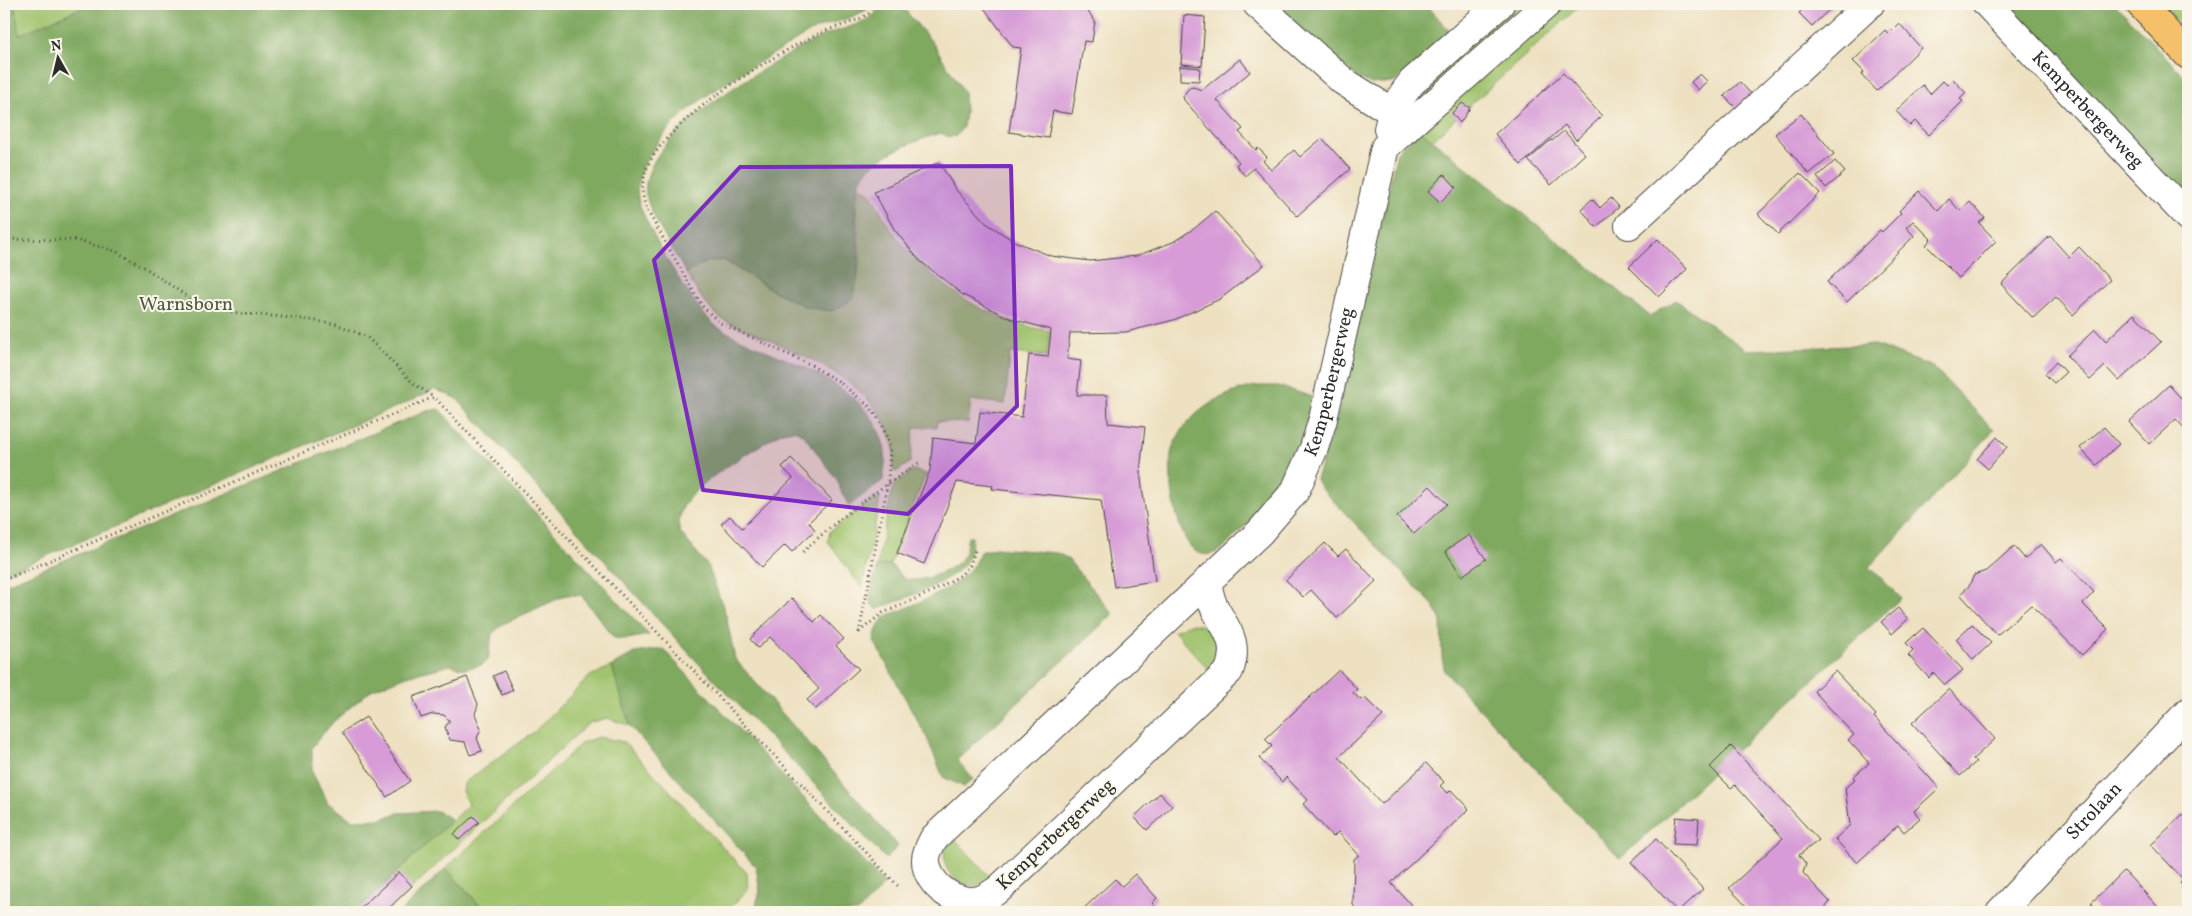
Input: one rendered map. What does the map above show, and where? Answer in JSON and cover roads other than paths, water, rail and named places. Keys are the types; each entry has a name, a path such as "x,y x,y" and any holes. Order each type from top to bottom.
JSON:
{"main road":[{"path":"2140,4 2188,55"}],"street":[{"path":"1256,4 1343,81 1399,121"},
{"name":"Kemperbergerweg","path":"1399,121 1401,96 1412,82 1500,4"},
{"name":"Kemperbergerweg","path":"1208,580 1208,594 1213,607 1222,618 1232,640 1234,659 1229,672 999,888 981,900 972,901 954,898 941,889 930,875 926,860 934,838 1279,512 1295,491 1305,471 1323,419 1385,147 1399,121 1547,4"},
{"path":"1630,225 1870,4"},
{"name":"Kemperbergerweg","path":"1987,4 2188,217"},
{"name":"Strolaan","path":"2000,912 2188,712"}],"park label":[{"name":"Warnsborn","path":"186,305"}]}
